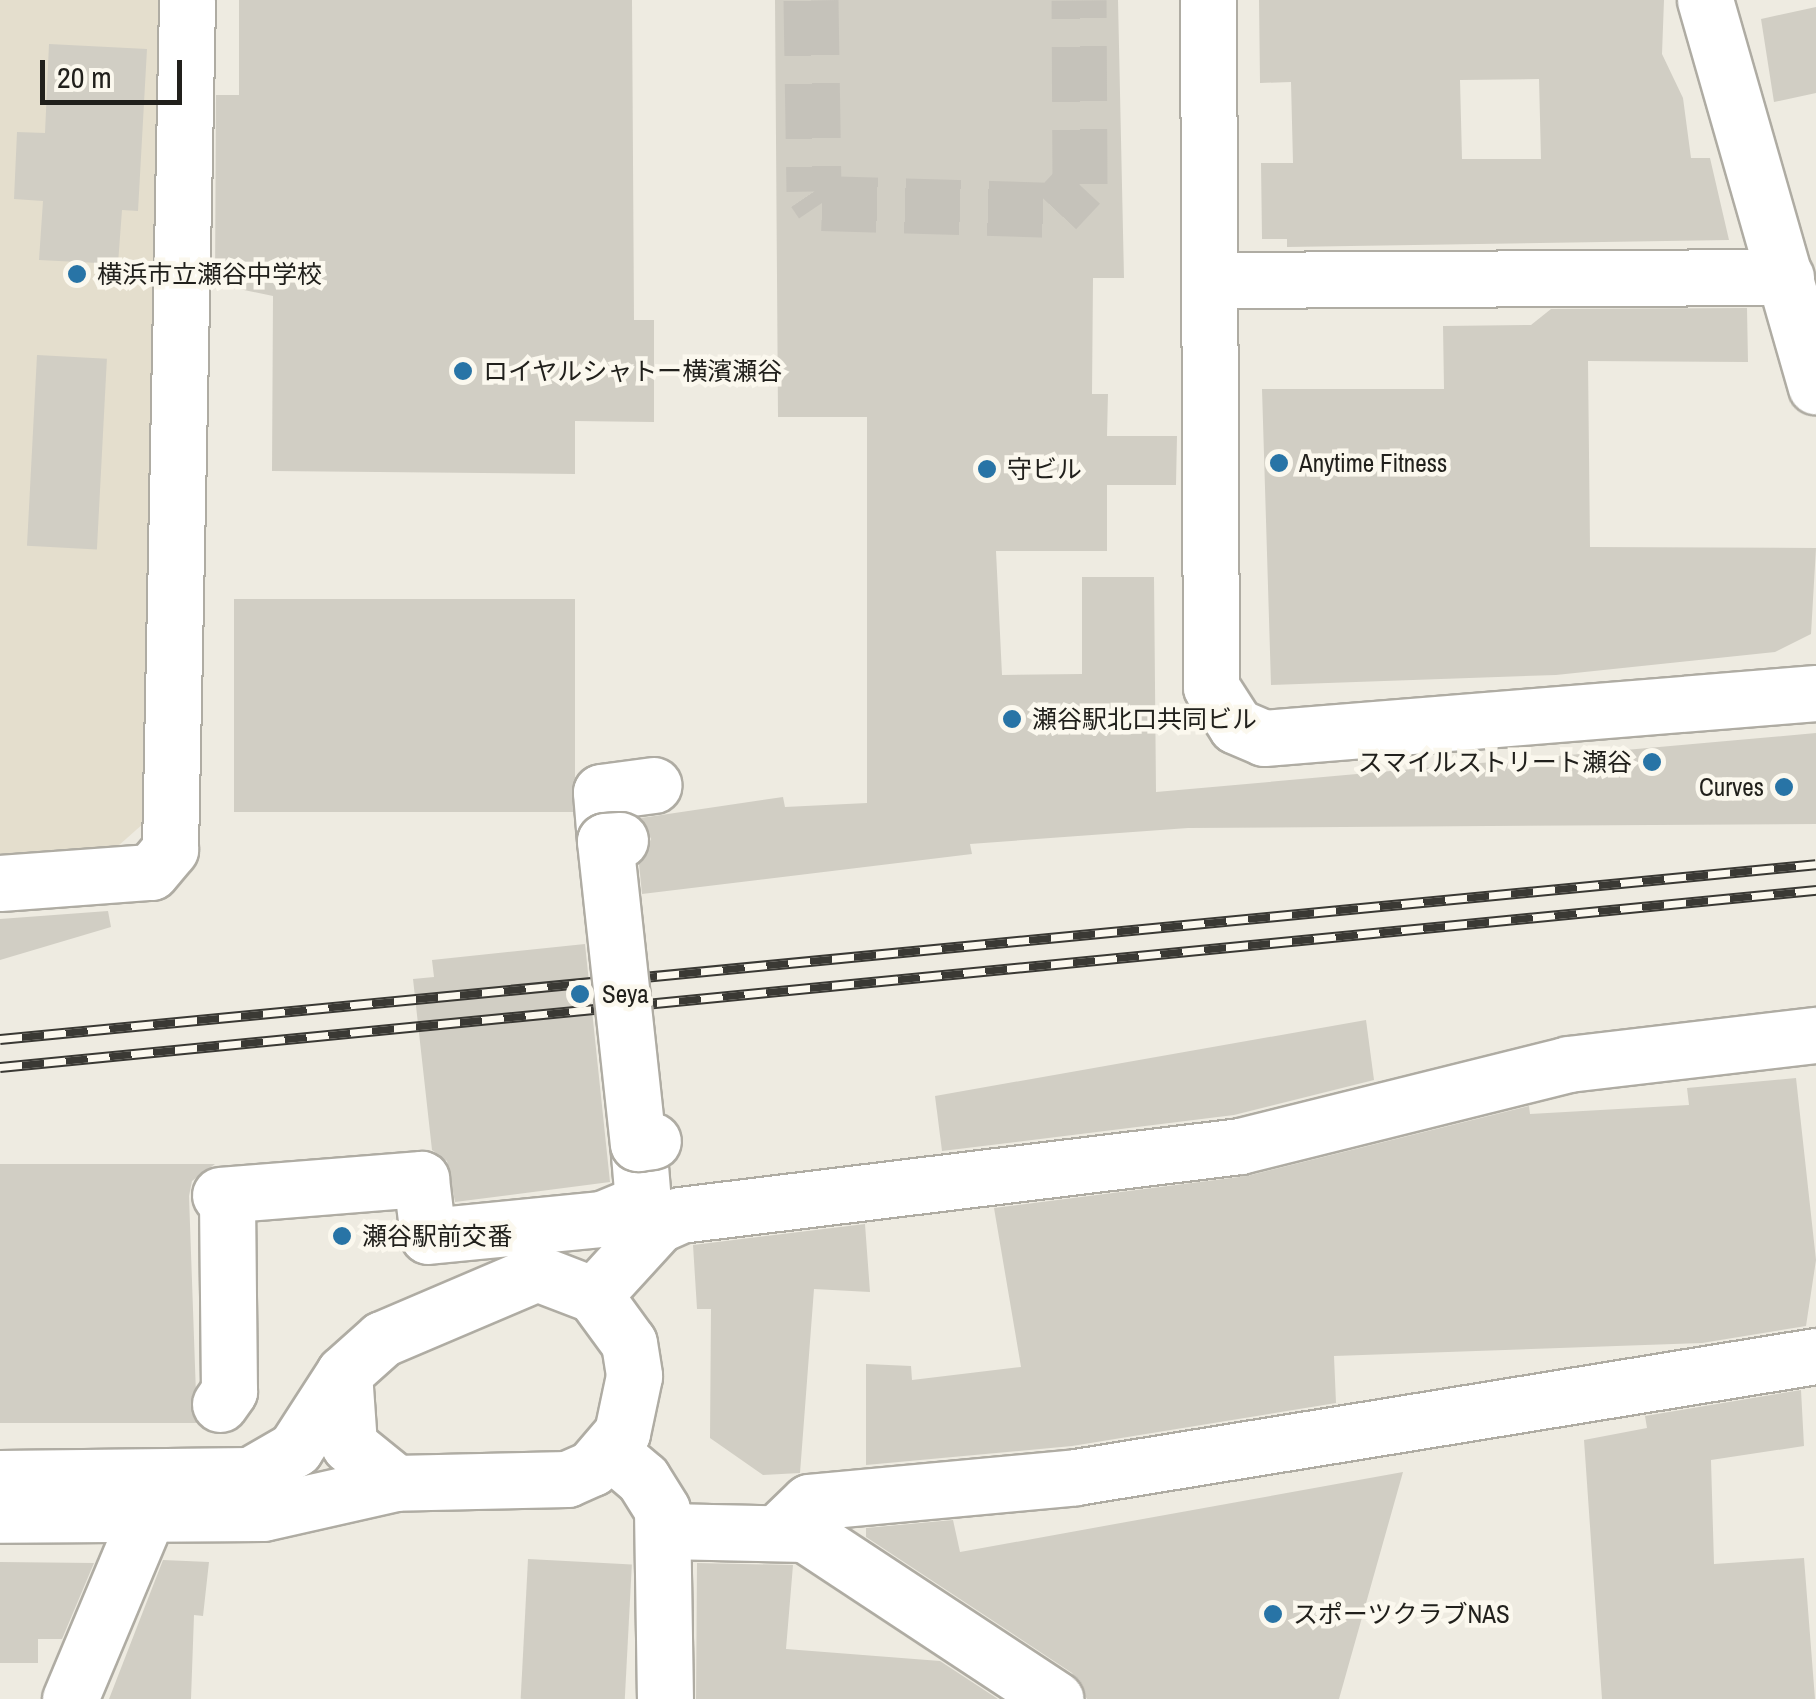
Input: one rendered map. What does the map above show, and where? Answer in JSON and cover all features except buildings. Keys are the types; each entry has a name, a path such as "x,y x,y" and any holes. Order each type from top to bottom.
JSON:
{"street":[{"path":"0,883 152,872 170,849 188,0"},
{"path":"1208,0 1210,686 1236,726 1264,738 1816,693"},
{"path":"1704,0 1793,245 1816,386"},
{"path":"1211,280 1793,245"},
{"path":"220,1404 229,1391 223,1195 422,1179 428,1236 601,1213 644,1202 645,1142 613,840 601,792 654,785"},
{"path":"594,1295 658,1226 680,1215 1240,1146 1568,1064 1816,1035"},
{"path":"0,1478 250,1475 294,1448 344,1374 408,1322 537,1273 594,1295 628,1342 634,1376 610,1451 567,1479 396,1484 264,1514 0,1515"},
{"path":"783,1527 808,1502 1076,1477 1816,1356"},
{"path":"344,1374 349,1445 396,1484"},
{"path":"610,1451 654,1493 666,1531 665,1699"},
{"path":"70,1699 147,1516"},
{"path":"666,1531 783,1527 1056,1699"}],"shaded area":[{"name":"横浜市立瀬谷中学校","path":"0,0 163,0 144,823 118,846 0,855"}],"tunnel":[{"path":"811,0 814,191 822,203 1056,210 1080,184 1079,0"}],"railway":[{"path":"0,1039 1816,864"},
{"path":"0,1067 1816,890"}],"place":[{"name":"横浜市立瀬谷中学校","path":"77,274"},
{"name":"ロイヤルシャトー横濱瀬谷","path":"463,371"},
{"name":"Anytime Fitness","path":"1279,463"},
{"name":"守ビル","path":"987,469"},
{"name":"瀬谷駅北口共同ビル","path":"1012,719"},
{"name":"スマイルストリート瀬谷","path":"1652,762"},
{"name":"Curves","path":"1784,787"},
{"name":"Seya","path":"580,994"},
{"name":"瀬谷駅前交番","path":"342,1236"},
{"name":"スポーツクラブNAS","path":"1273,1614"}]}
